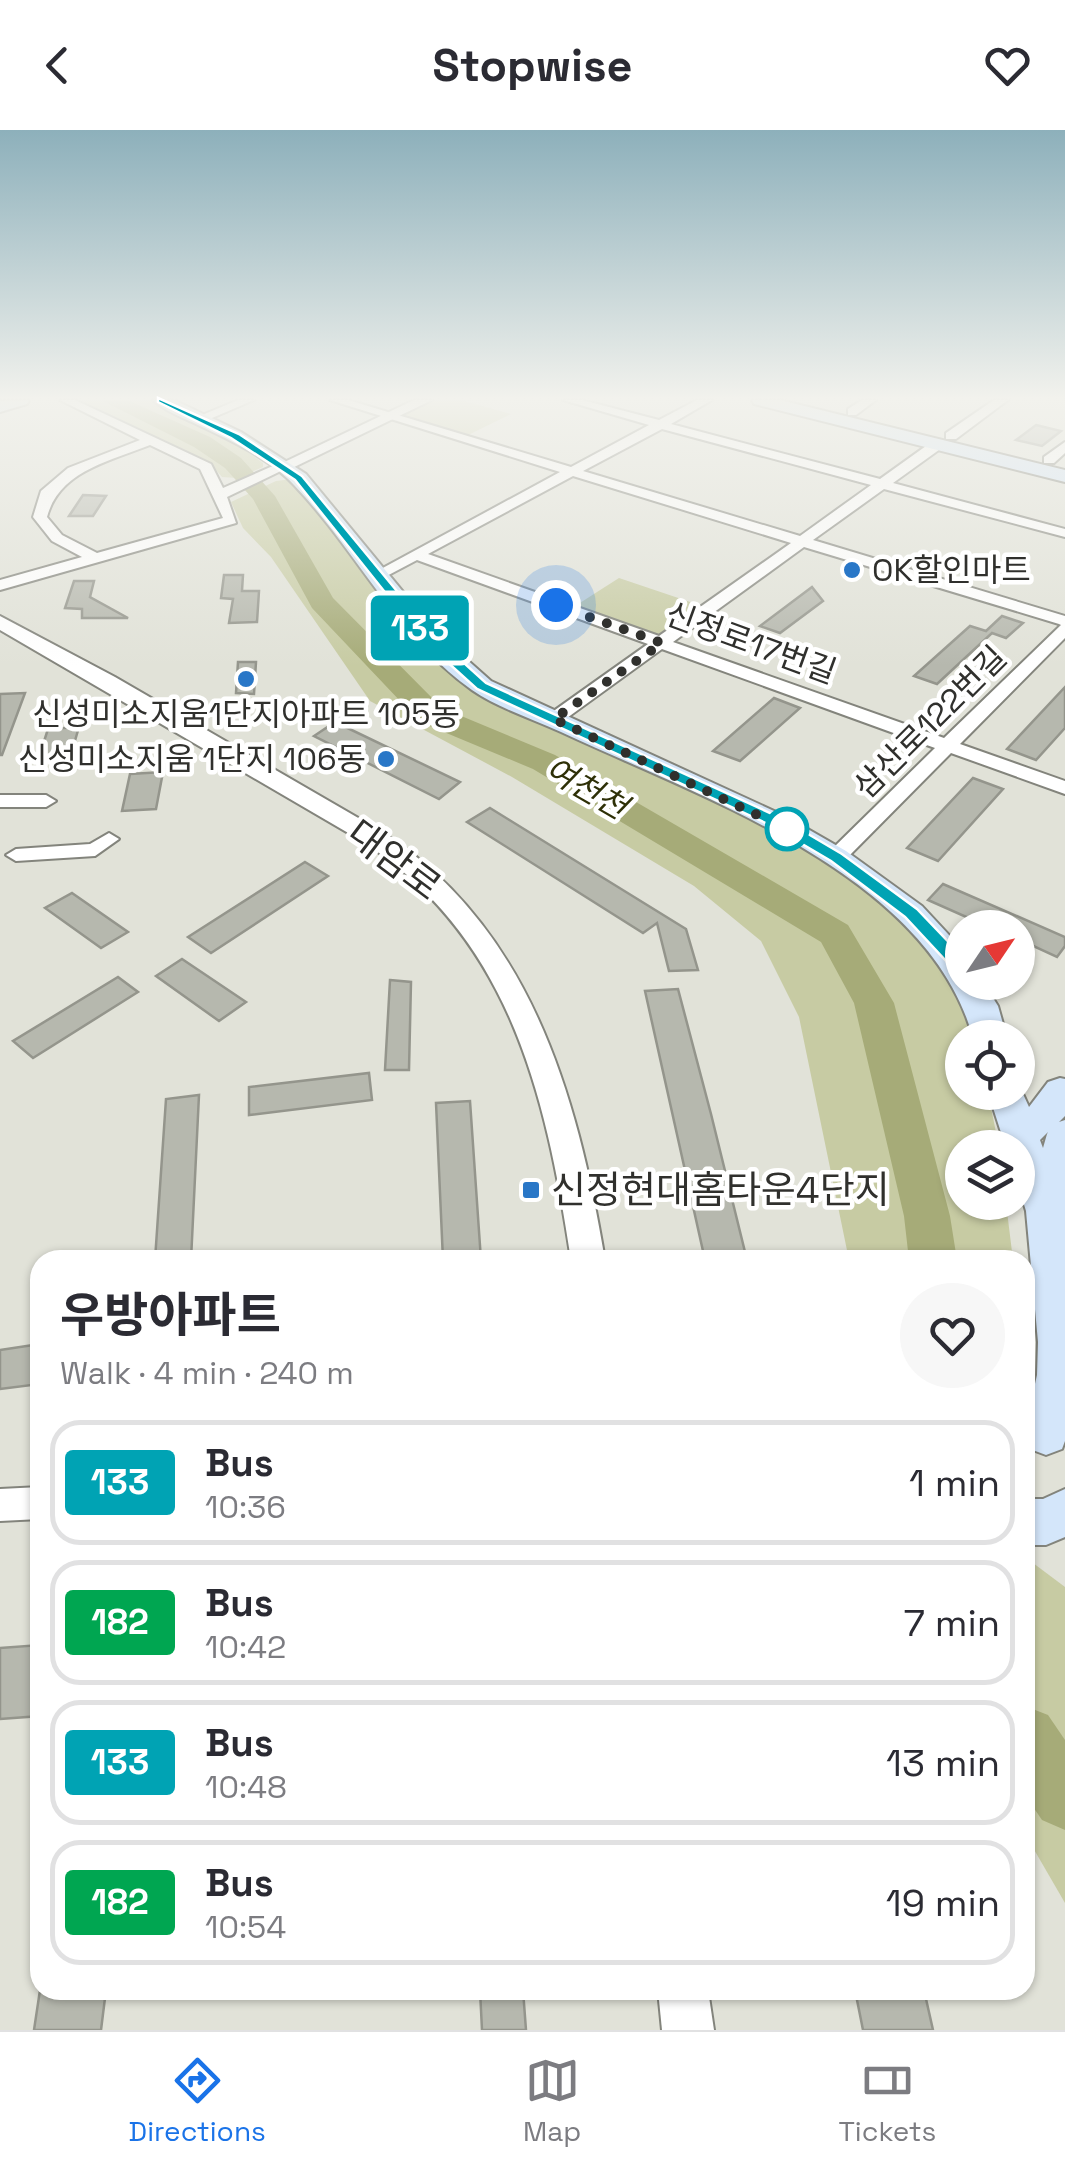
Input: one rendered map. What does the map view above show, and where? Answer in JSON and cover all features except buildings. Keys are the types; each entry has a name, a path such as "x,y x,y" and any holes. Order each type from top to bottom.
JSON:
{"main road":[{"path":"309,489 376,576 460,670 482,686 775,822 836,857 911,913 945,949"},
{"path":"1035,1095 1063,1087"},
{"path":"1027,1130 1054,1105 1063,1087"},
{"path":"1045,1438 1058,1375 1055,1216 1065,1134"},
{"path":"1035,1172 1055,1216"}],"street":[{"path":"52,489 46,494 40,517 57,538 95,558"},
{"path":"0,585 231,520 216,489"},
{"path":"219,495 233,489"},
{"path":"376,576 540,489"},
{"path":"626,489 1065,621"},
{"path":"554,719 878,489"},
{"path":"902,489 1065,533"},
{"name":"신정로17번길","path":"416,555 1065,788"},
{"name":"대암로","path":"0,622 104,678 353,826 418,869 462,915 504,975 538,1046 572,1161 586,1250"},
{"name":"삼산로122번길","path":"836,857 1065,629"},
{"path":"0,801 46,800"},
{"path":"16,854 95,850 109,839"},
{"path":"0,1505 30,1504"},
{"path":"685,2000 688,2030"}],"green space":[{"path":"260,489 299,489 391,605 447,662 478,687 536,722 751,820 840,873 880,904 916,939 945,977 945,1000 960,1000 971,1020 945,1020 945,1110 991,1110 996,1130 945,1130 945,1220 1008,1220 1012,1250 847,1250 799,1017 761,941 694,886 512,777 370,701 271,557 243,528 231,502"},
{"path":"619,578 705,607 660,640 572,608"},
{"path":"1035,1564 1065,1587 1065,1903 1035,1851"}],"waterway":[{"name":"여천천","path":"256,489 322,602 431,715 544,762 835,934 874,1003 927,1216 932,1250"},
{"name":"여천천","path":"1035,1753 1065,1797"}],"bus line":[{"name":"133","path":"309,489 429,638 482,686 775,822 868,879 911,913 945,949"}],"place":[{"name":"OK할인마트","path":"852,570"},
{"name":"신성미소지움1단지아파트 105동","path":"246,679"},
{"name":"신성미소지움 1단지 106동","path":"386,759"},
{"name":"신정현대홈타운4단지","path":"531,1190"}],"route":[{"path":"556,605 662,643 554,719 787,829"}]}
